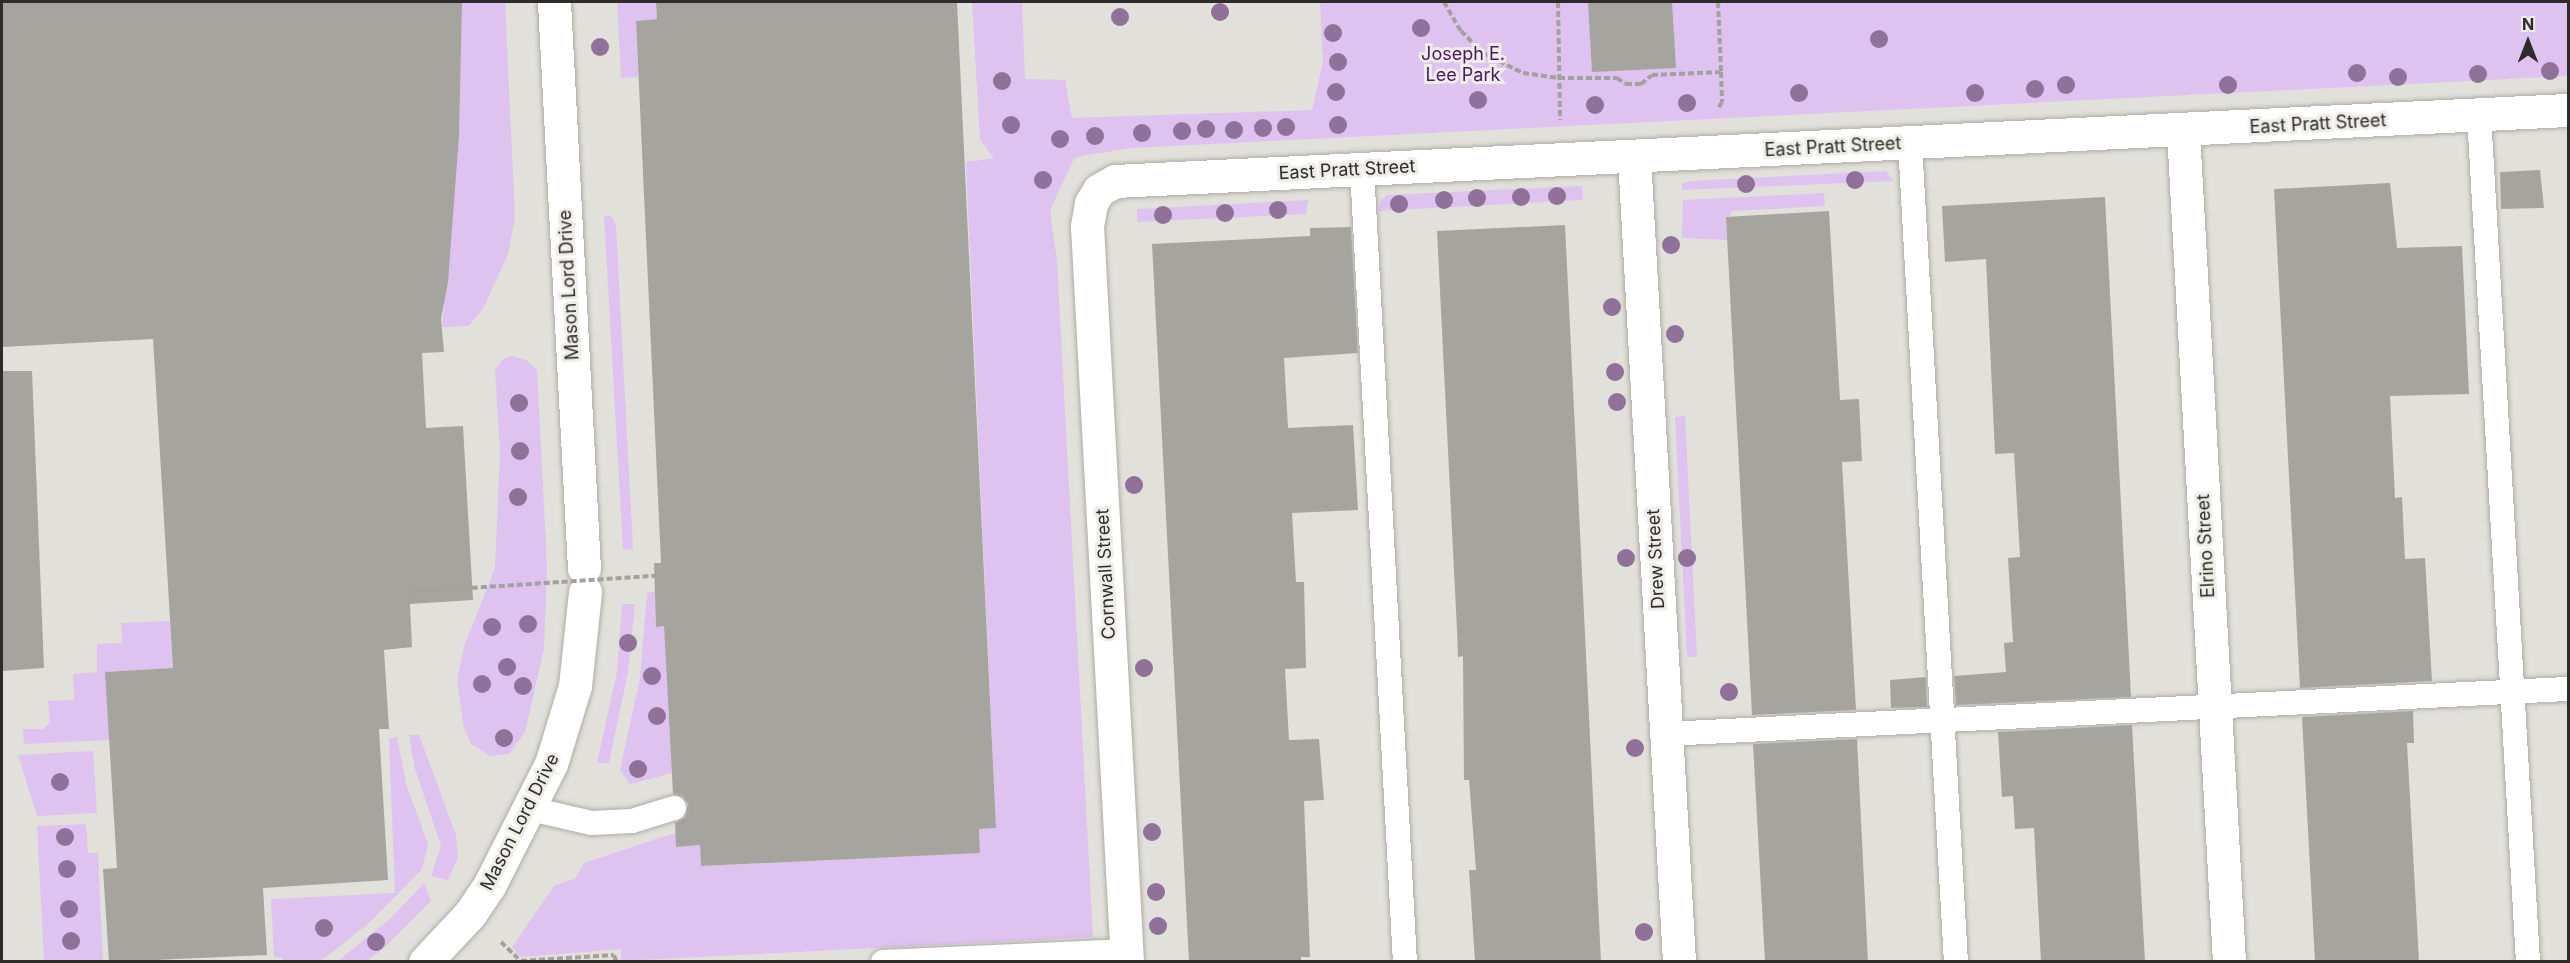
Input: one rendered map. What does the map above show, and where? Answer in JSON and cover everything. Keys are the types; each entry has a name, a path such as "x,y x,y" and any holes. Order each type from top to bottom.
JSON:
{"street":[{"name":"Mason Lord Drive","path":"425,962 476,904 531,809 569,714 580,661 585,580 554,2"},
{"name":"East Pratt Street","path":"1099,190 1115,181 2568,110"},
{"name":"Elrino Street","path":"2183,130 2229,962"},
{"name":"Drew Street","path":"1634,157 1680,962"},
{"name":"Cornwall Street","path":"1099,190 1091,202 1087,226 1127,956"}],"lane":[{"path":"2479,115 2528,962"},
{"path":"1910,143 1956,962"},
{"path":"1362,169 1405,962"},
{"path":"1666,734 2568,689"},
{"path":"531,809 591,823 632,821 674,808"},
{"path":"883,962 1127,956"}],"path":[{"path":"1444,2 1461,30 1483,52 1522,73 1559,78 1617,78 1626,84 1641,84 1652,75 1721,72"},
{"path":"1558,2 1560,160"},
{"path":"1713,153 1709,122 1722,102 1718,2"},
{"path":"409,592 662,575"},
{"path":"501,942 521,961 614,955 616,960"}],"green space":[{"path":"461,2 505,2 515,217 508,254 484,307 469,326 442,327 459,136"},
{"path":"617,2 656,2 657,19 636,21 638,77 621,78"},
{"name":"Joseph E. Lee Park","path":"972,2 1022,2 1025,79 1065,80 1072,118 1312,110 1323,62 1320,2 2568,2 2568,76 1131,148 1074,159 1051,208 1051,218 1057,261 1093,937 621,961 621,949 521,957 512,947 555,885 575,879 584,863 675,833 676,847 700,845 701,866 980,853 979,829 996,828 966,162 994,158 980,140"},
{"path":"1886,171 1894,181 1682,190 1682,183 1692,181"},
{"path":"1582,186 1583,200 1378,211 1382,199 1388,195"},
{"path":"1824,193 1825,206 1731,211 1731,216 1726,217 1727,240 1682,238 1683,200"},
{"path":"1308,200 1306,214 1137,222 1137,209"},
{"path":"604,215 612,217 616,225 633,549 623,550"},
{"path":"512,356 526,360 537,370 547,566 544,649 525,732 509,754 490,756 471,744 464,728 457,681 464,647 495,568 500,452 495,370 503,359"},
{"path":"1685,416 1697,657 1687,657 1675,417"},
{"path":"655,592 656,627 664,626 672,773 630,784 620,770 640,678 647,593"},
{"path":"622,604 635,604 628,672 609,763 597,763 617,672"},
{"path":"170,621 173,668 106,672 110,740 24,744 23,729 43,729 50,722 48,701 74,700 73,674 97,672 97,644 122,643 121,623"},
{"path":"409,735 419,735 456,835 458,857 448,880 431,876 441,846 415,769"},
{"path":"397,737 406,784 428,844 422,869 369,923 321,961 283,961 283,958 274,957 271,899 395,893 389,739"},
{"path":"93,751 97,813 37,816 18,755"},
{"path":"86,824 88,853 98,853 103,961 44,961 37,826"},
{"path":"424,883 431,901 384,948 367,961 338,961 391,918"}],"building":[{"path":"2,2 462,2 459,136 448,282 441,319 444,352 422,353 426,428 463,426 473,600 410,604 412,647 384,650 389,729 379,729 388,880 263,888 267,955 109,962 103,869 117,868 105,672 173,668 153,339 2,347"},
{"path":"656,2 957,2 996,828 979,829 980,853 701,866 700,845 676,847 675,823 685,817 688,804 683,797 673,794 664,626 656,627 654,563 661,563 636,21 657,19"},
{"path":"1588,2 1672,2 1676,68 1592,72"},
{"path":"2540,170 2544,208 2501,209 2500,172"},
{"path":"2390,183 2397,248 2462,246 2469,394 2390,396 2395,498 2402,497 2405,559 2425,558 2432,681 2300,688 2274,189"},
{"path":"2105,197 2131,697 1956,705 1954,676 2006,672 2004,643 2013,642 2008,558 2020,557 2014,453 1995,454 1986,259 1945,262 1942,206"},
{"path":"1829,211 1840,400 1859,399 1862,461 1842,462 1856,710 1752,715 1726,217"},
{"path":"1565,225 1601,962 1475,962 1469,870 1476,870 1469,780 1464,780 1463,656 1458,657 1437,231"},
{"path":"1351,227 1358,353 1284,358 1288,428 1353,425 1358,510 1292,513 1296,582 1304,582 1306,668 1285,669 1289,740 1319,739 1324,800 1304,801 1310,957 1301,957 1301,962 1189,962 1152,244 1310,236 1310,228"},
{"path":"2,371 32,371 44,668 2,671"},
{"path":"1926,677 1927,707 1891,708 1890,680"},
{"path":"2413,711 2414,743 2407,743 2419,962 2315,962 2302,717"},
{"path":"2132,725 2145,962 2041,962 2034,828 2015,829 2013,796 2002,797 1998,732"},
{"path":"1857,739 1868,962 1765,962 1753,744"}]}
